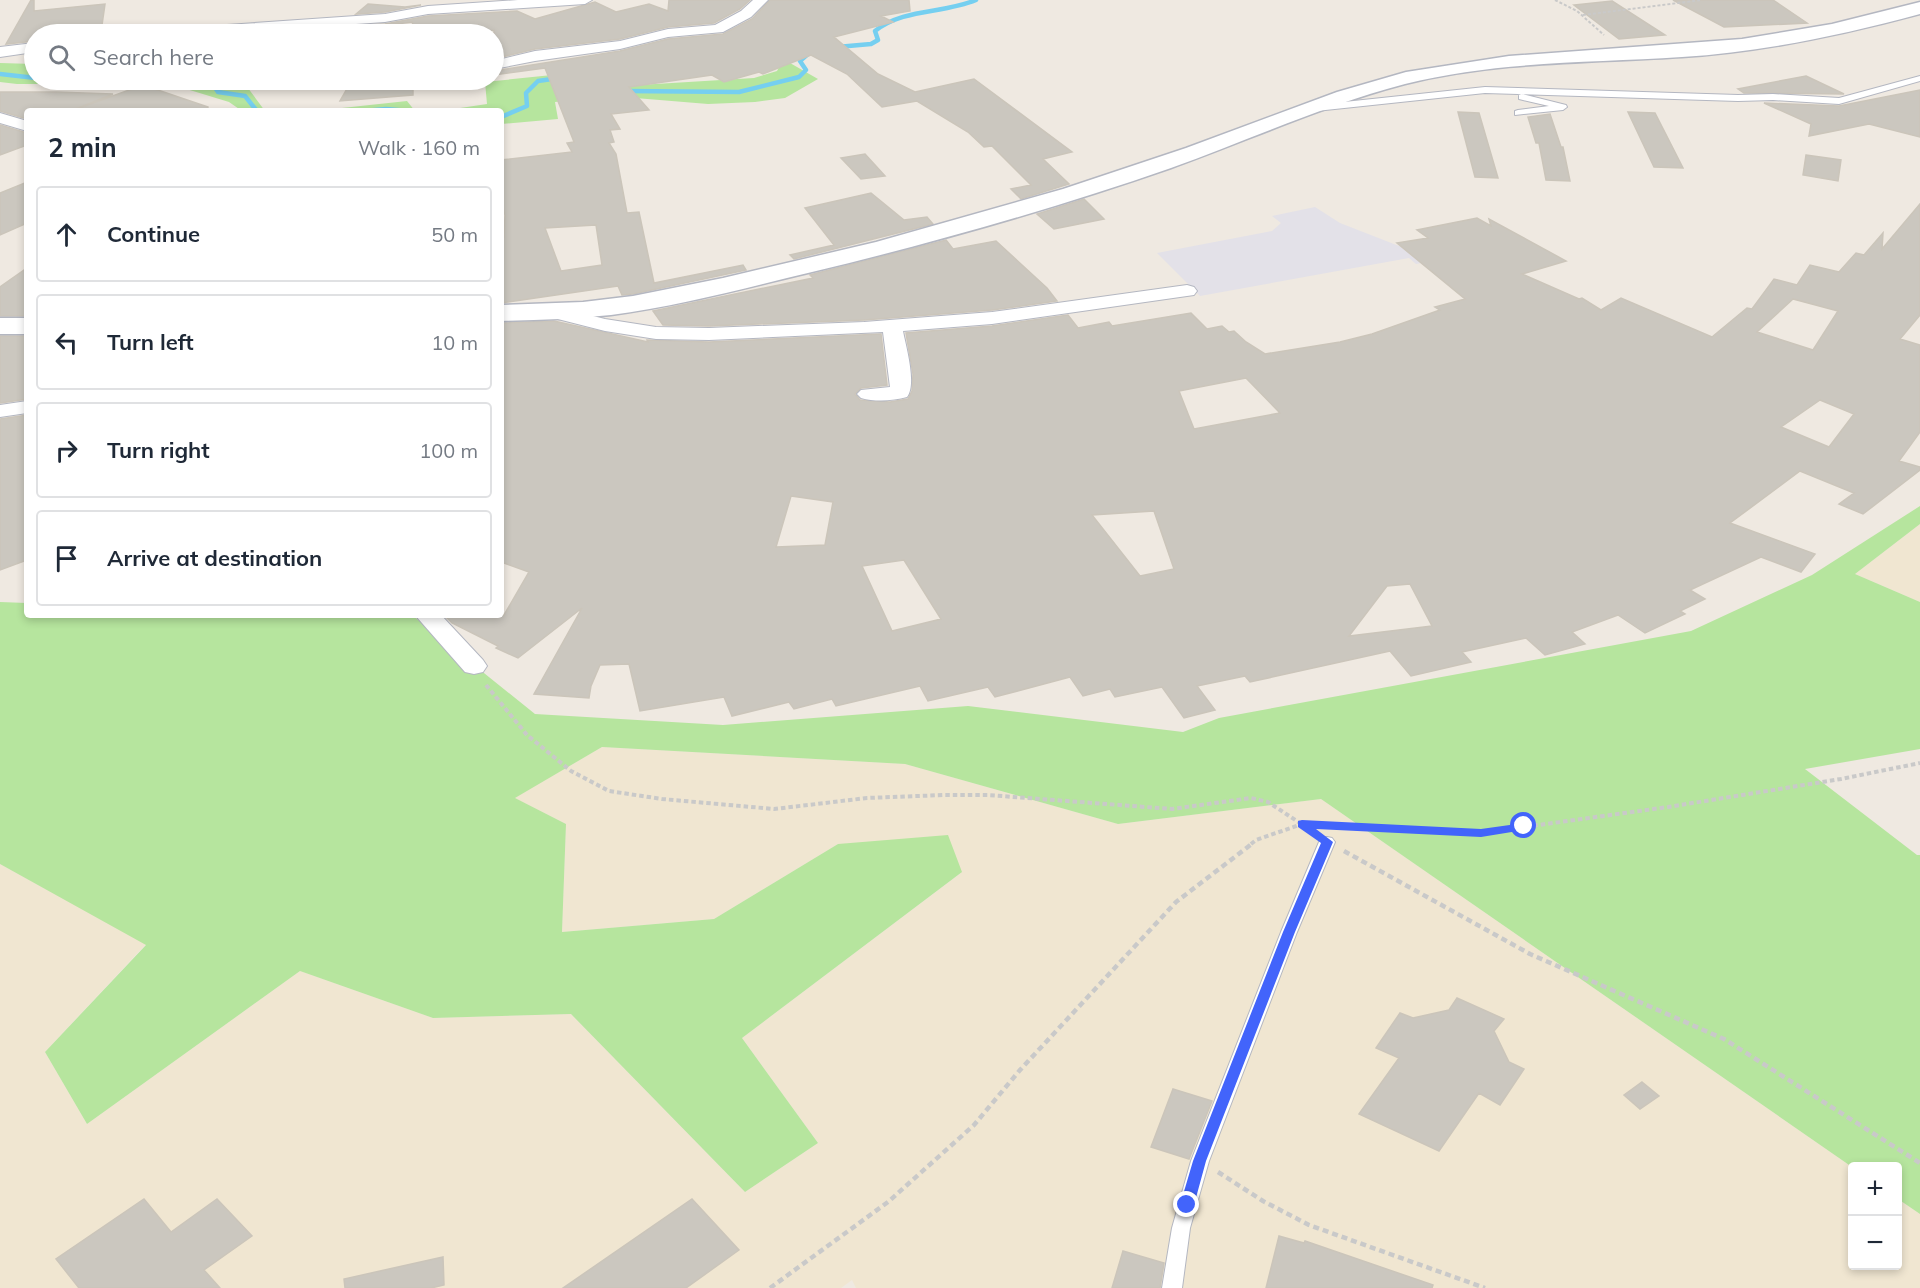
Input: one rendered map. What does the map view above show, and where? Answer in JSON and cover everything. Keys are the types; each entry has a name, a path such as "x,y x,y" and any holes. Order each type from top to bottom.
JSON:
{"street":[{"path":"428,10 439,0"},
{"path":"298,24 385,18 428,10 585,0"},
{"path":"504,63 535,56 621,45 668,33 718,29 746,14 761,0"},
{"path":"504,313 554,312 610,307 664,298 863,253 957,228 1166,162 1299,110 1406,78 1451,69 1608,53 1684,51 1733,45 1852,26 1920,8"},
{"path":"0,52 24,49"},
{"path":"0,118 24,125"},
{"path":"554,312 605,325 656,333 709,334 892,326 992,318 1187,291"},
{"path":"0,326 24,326"},
{"path":"868,394 900,393 900,374 892,326"},
{"path":"0,411 24,407"},
{"path":"430,618 474,666"}],"lane":[{"path":"1299,110 1485,90 1738,98 1773,97 1839,101 1920,78"},
{"path":"1485,90 1563,107 1518,113"},
{"path":"1172,1288 1181,1228 1200,1161 1289,932 1331,834"}],"path":[{"path":"1555,0 1568,4 1611,41 1616,48 1608,53"},
{"path":"1583,15 1700,0"},
{"path":"474,666 491,693 527,735 571,771 609,790 673,800 774,809 867,798 944,795 988,795 1172,809 1251,798 1268,802 1302,824 1331,834 1530,954 1724,1039 1920,1163"},
{"path":"1331,834 1481,833 1668,807 1841,779 1920,763"},
{"path":"770,1288 888,1202 974,1125 1020,1070 1176,902 1256,840 1302,824 1323,825"},
{"path":"1200,1161 1263,1201 1309,1225 1485,1288"}],"shaded area":[{"path":"1315,207 1340,223 1399,246 1430,241 1453,257 1416,264 1409,258 1200,296 1157,253 1272,231 1281,223 1272,216"},
{"path":"1920,524 1920,602 1855,574"},
{"path":"602,747 905,764 1118,824 1321,799 1848,1164 1848,1270 1902,1270 1902,1202 1920,1214 1920,1288 856,1288 852,1280 841,1288 0,1288 0,864 146,944 45,1052 87,1124 300,971 433,1018 571,1014 745,1192 818,1143 742,1038 961,873 838,844 714,919 562,932 566,824 514,798"}],"green space":[{"path":"783,59 818,79 785,98 755,102 708,104 611,96 555,102 558,119 504,124 504,108 460,108 487,104 486,90 504,90 504,80 552,75 639,85 754,78 777,71"},
{"path":"0,63 24,64 24,84 0,82"},
{"path":"190,90 249,90 263,108 238,108 229,102"},
{"path":"407,101 413,108 342,108"},
{"path":"1920,506 1920,524 1855,574 1920,602 1920,749 1805,769 1920,855 1920,1214 1902,1202 1902,1162 1848,1162 1848,1164 1321,799 1118,824 905,764 602,747 515,798 566,824 562,932 714,919 838,844 948,835 962,872 742,1038 818,1143 745,1192 571,1014 433,1018 300,971 87,1124 45,1052 146,945 0,864 0,602 24,603 24,618 416,618 535,714 723,725 968,706 1183,732 1219,718 1691,631 1812,575"}],"building":[{"path":"31,0 34,0 34,11 105,4 102,24 24,24 24,42 6,44"},
{"path":"669,0 750,0 740,9 714,23 668,27 620,39 535,49 504,57 504,24 413,24 412,22 385,24 428,16 517,11 535,19 595,2 616,12 649,4 668,11"},
{"path":"770,0 909,0 910,11 881,16 893,22 834,37 878,74 915,92 974,79 1072,152 1043,159 1069,184 1021,199 1011,189 1031,185 992,146 984,147 968,132 917,101 882,107 847,74 811,55 763,74 759,72 724,82 712,75 629,87 649,110 611,114 620,129 610,130 614,142 609,143 616,154 627,213 639,212 654,283 743,265 746,270 633,294 622,295 618,286 504,303 504,160 572,152 567,143 574,142 545,68 504,74 504,69 620,51 668,39 723,34 752,19","holes":["596,225 602,265 561,271 545,228"]},
{"path":"1673,0 1773,0 1807,23 1724,27"},
{"path":"1612,1 1665,35 1619,39 1574,5"},
{"path":"368,4 405,7 421,5 385,12 356,14"},
{"path":"1806,76 1844,94 1744,93 1738,89"},
{"path":"129,90 158,90 208,107 208,108 79,108"},
{"path":"346,90 413,90 413,95 340,101"},
{"path":"1920,90 1920,137 1869,124 1809,136 1811,124 1764,103 1839,106"},
{"path":"0,92 113,94 78,108 24,108 24,118 0,111"},
{"path":"1458,112 1479,113 1498,178 1475,177"},
{"path":"1628,112 1655,113 1683,168 1654,167"},
{"path":"1550,114 1561,147 1563,147 1570,181 1546,180 1539,143 1536,143 1528,117"},
{"path":"0,125 24,132 24,146 0,155"},
{"path":"865,154 885,176 861,179 841,158"},
{"path":"1806,155 1841,160 1838,181 1803,175"},
{"path":"24,183 24,224 0,235 0,193"},
{"path":"871,193 904,220 927,217 933,224 794,259 790,255 834,245 805,208"},
{"path":"1084,199 1104,219 1054,229 1037,214"},
{"path":"1920,204 1920,315 1900,339 1920,345 1920,432 1899,461 1920,467 1920,470 1863,514 1839,504 1854,493 1800,471 1730,523 1815,554 1801,572 1761,557 1690,590 1705,599 1680,611 1685,614 1645,633 1618,615 1572,632 1585,644 1545,655 1526,638 1462,652 1471,662 1411,676 1390,651 1250,682 1245,676 1197,686 1215,710 1184,718 1162,687 1115,697 1110,689 1083,696 1070,677 995,697 988,687 928,701 920,686 836,706 832,699 794,709 789,702 732,716 724,697 640,711 629,664 600,665 591,686 589,698 534,694 582,608 518,658 496,648 498,646 452,623 447,618 504,618 529,572 504,563 504,323 554,321 648,342 647,340 709,342 881,334 887,385 861,388 855,394 860,400 890,402 908,399 912,391 913,374 906,333 992,326 1068,315 1078,328 1109,322 1112,326 1191,313 1207,329 1222,326 1229,332 1234,331 1265,354 1340,342 1372,334 1440,310 1435,307 1465,299 1397,243 1428,238 1417,230 1477,218 1491,226 1489,219 1566,261 1522,274 1579,299 1582,298 1601,310 1621,298 1712,337 1747,308 1752,309 1774,279 1797,285 1810,265 1839,272 1856,253 1864,255 1883,233 1882,249","holes":["1793,299 1838,311 1813,350 1757,332","1246,378 1280,413 1194,429 1179,391","1820,400 1854,414 1829,447 1781,427","791,496 833,502 825,545 776,547","1154,511 1174,569 1140,576 1092,515","904,560 941,619 892,631 862,566","1410,584 1432,626 1349,636 1387,586"]},
{"path":"946,240 953,249 996,241 1047,288 1057,301 992,310 864,320 709,326 663,325 653,311 813,278 810,275"},
{"path":"24,270 24,316 0,316 0,287"},
{"path":"0,336 24,336 24,399 0,403"},
{"path":"24,415 24,561 0,570 0,419"},
{"path":"1457,998 1504,1019 1494,1031 1509,1062 1524,1069 1500,1105 1479,1093 1439,1151 1359,1114 1399,1058 1376,1048 1400,1013 1413,1018 1449,1010"},
{"path":"1642,1082 1659,1096 1640,1109 1624,1095"},
{"path":"1173,1089 1212,1101 1189,1159 1151,1147"},
{"path":"144,1199 171,1232 217,1199 252,1236 204,1270 220,1288 79,1288 56,1259"},
{"path":"692,1199 739,1250 686,1288 563,1288"},
{"path":"1279,1236 1304,1243 1305,1241 1433,1285 1432,1288 1266,1288"},
{"path":"1123,1251 1164,1263 1160,1288 1112,1288"},
{"path":"443,1257 444,1285 431,1288 345,1288 344,1279"}],"waterway":[{"path":"837,47 871,44 878,40 875,31 898,18 950,8 976,0"},
{"path":"625,91 739,92 799,77 806,70 800,61 808,54"},
{"path":"0,74 24,77"},
{"path":"504,116 527,106 526,93 538,81 559,78"},
{"path":"217,90 245,96 255,108"}],"route":[{"path":"1187,1205 1200,1161 1289,932 1328,842 1302,824 1481,833 1524,826"}]}
